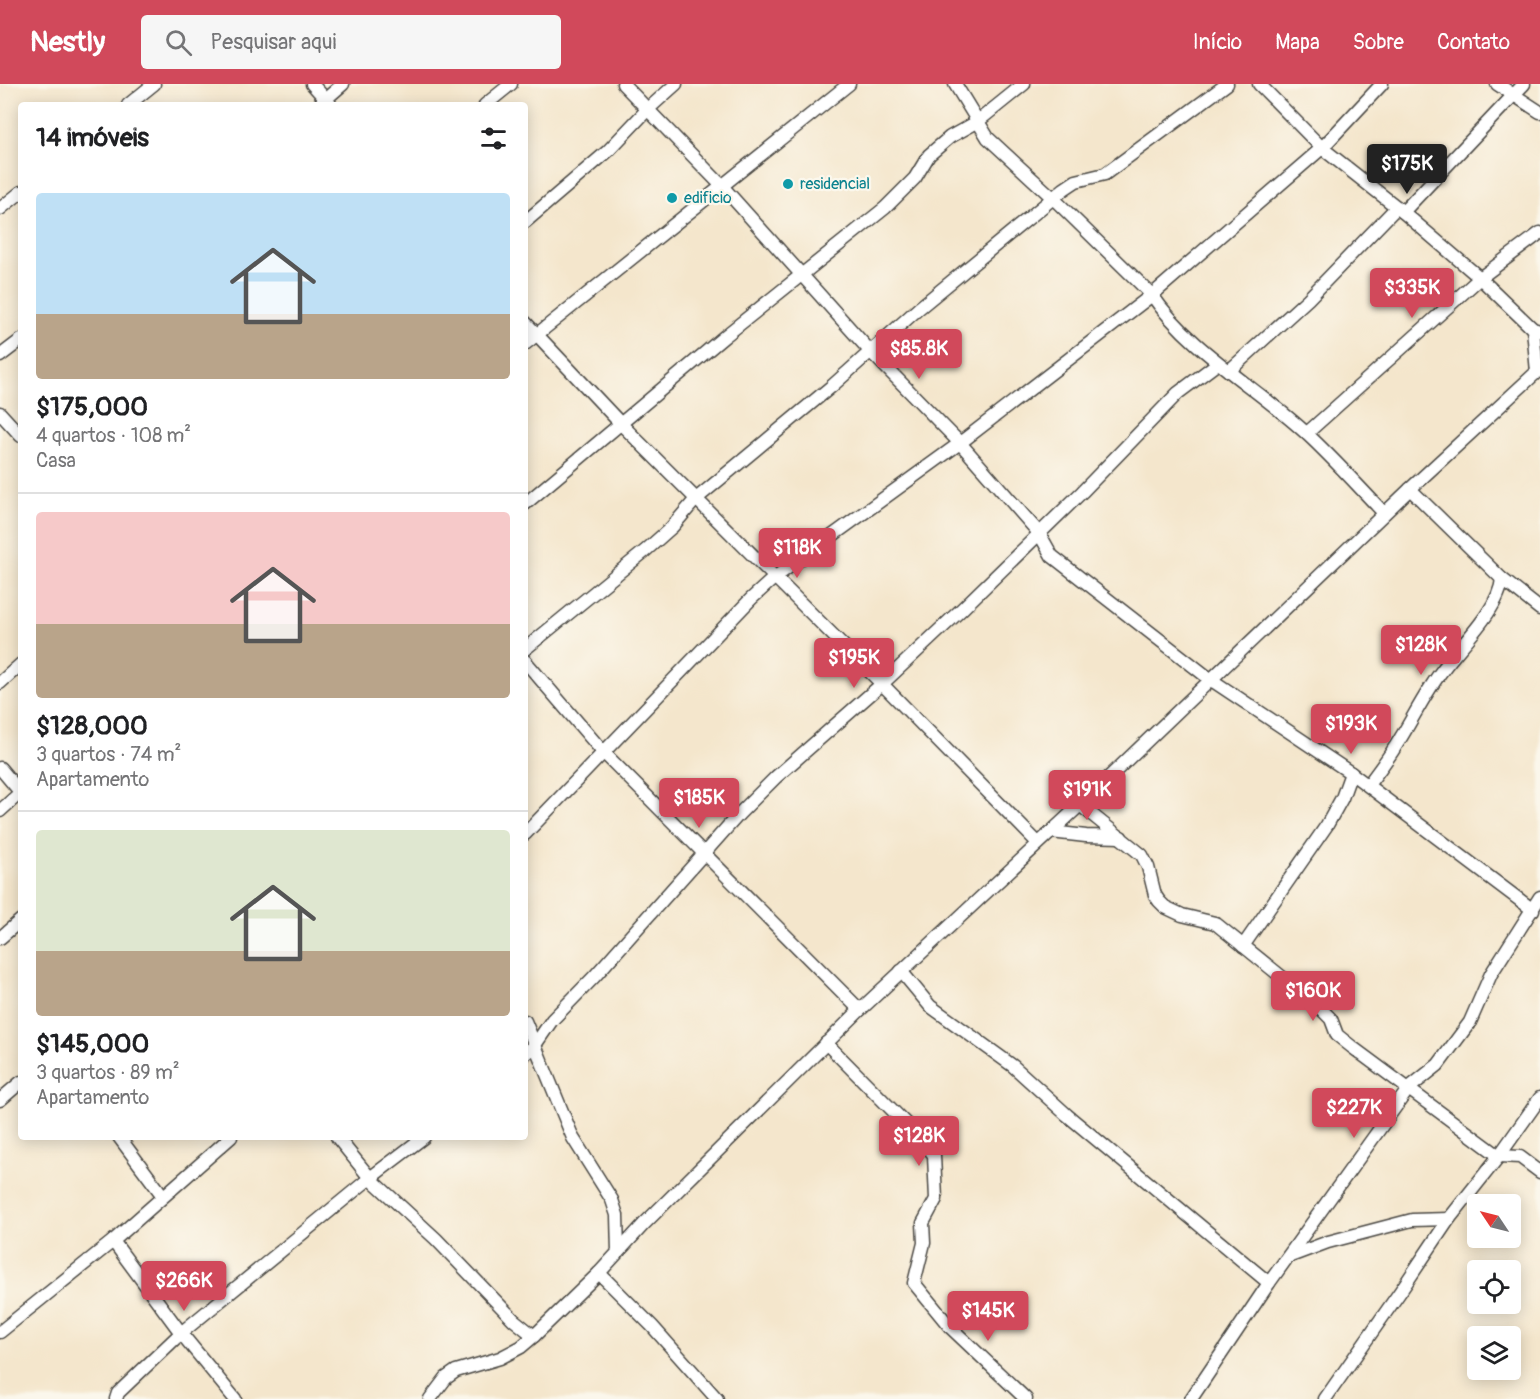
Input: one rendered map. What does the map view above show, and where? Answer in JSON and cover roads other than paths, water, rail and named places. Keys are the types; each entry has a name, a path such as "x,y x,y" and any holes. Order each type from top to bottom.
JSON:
{"street":[{"path":"132,102 154,84"},
{"path":"312,84 324,102"},
{"path":"326,102 343,84"},
{"path":"489,102 511,84"},
{"path":"623,84 722,186 870,351 960,443 1039,533 1052,556 1210,680 1368,785 1533,910"},
{"path":"528,219 608,151 647,110 676,84"},
{"path":"528,342 849,84"},
{"path":"955,84 976,122 988,138 1152,295 1162,310 1218,363 1307,434 1384,513"},
{"path":"528,502 724,336 885,208 915,178 929,156 950,137 976,122 1024,84"},
{"path":"528,647 645,552 672,527 696,499 918,309 1064,189 1076,181 1105,174 1227,84"},
{"path":"430,1399 446,1378 456,1371 500,1358 521,1347 534,1336 860,1010 1080,805 1384,513 1539,371 1537,330 1400,209 1322,148 1258,84"},
{"path":"528,831 751,599 774,578 960,443 1152,295 1322,148 1382,84"},
{"path":"1497,84 1540,112"},
{"path":"1229,371 1308,299 1524,84"},
{"path":"0,209 18,194"},
{"path":"1307,434 1480,278 1540,233"},
{"path":"528,326 621,424 1038,843"},
{"path":"0,356 18,342"},
{"path":"528,1051 552,1020 776,777 882,684 1039,533 1178,393 1218,363"},
{"path":"0,413 18,433"},
{"path":"1410,489 1502,579 1540,609"},
{"path":"1368,785 1395,748 1443,669 1493,603 1502,588 1502,579"},
{"path":"528,664 603,752 860,1010"},
{"path":"0,683 18,667"},
{"path":"0,768 18,789"},
{"path":"1244,946 1327,825 1342,798 1351,773"},
{"path":"0,811 18,796"},
{"path":"1080,805 1142,855 1148,867 1155,895 1164,906 1182,915 1215,923 1319,1007 1331,1019 1337,1035 1499,1156 1520,1157 1540,1172"},
{"path":"1051,832 1121,837"},
{"path":"1191,1399 1269,1283 1409,1088 1438,1065 1452,1049 1470,1022 1495,966 1540,897"},
{"path":"0,938 18,923"},
{"path":"901,971 930,1006 1013,1066 1067,1115 1269,1283"},
{"path":"528,1028 573,1138 612,1200 617,1215 618,1252"},
{"path":"826,1043 934,1155 936,1199 923,1223 924,1243 914,1283 950,1327 1026,1399"},
{"path":"0,1100 18,1085"},
{"path":"1325,1399 1449,1219 1499,1156 1540,1098"},
{"path":"121,1140 163,1196"},
{"path":"0,1332 113,1241 228,1140"},
{"path":"339,1140 370,1178 436,1239 514,1320 534,1336"},
{"path":"116,1399 118,1394 181,1333 370,1178 420,1140"},
{"path":"1288,1257 1328,1242 1412,1220 1449,1219"},
{"path":"113,1241 181,1333 235,1399"},
{"path":"599,1273 652,1326 714,1398"}],"place":[{"name":"residencial","path":"788,184"},
{"name":"edificio","path":"672,198"}]}
